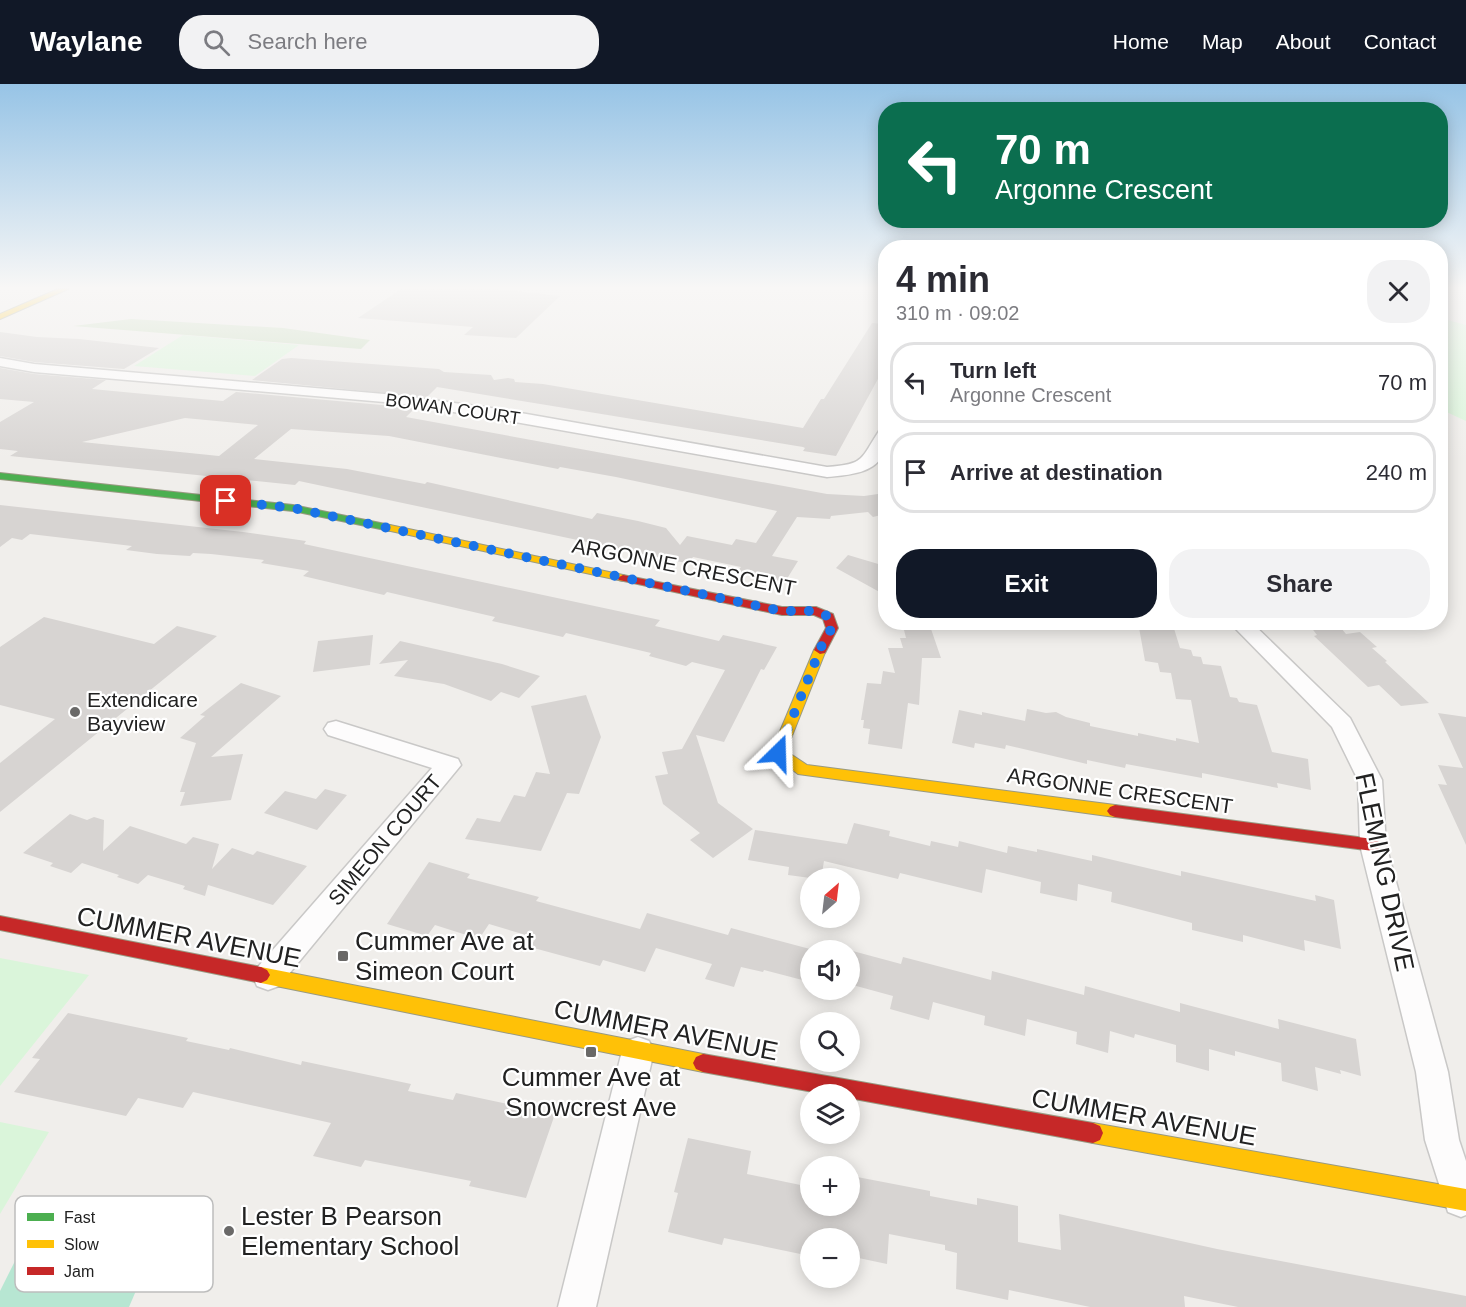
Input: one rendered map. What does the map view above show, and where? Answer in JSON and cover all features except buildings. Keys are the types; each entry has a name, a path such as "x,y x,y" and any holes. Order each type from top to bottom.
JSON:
{"street":[{"name":"BOWAN COURT","path":"0,362 34,368 396,399 498,414 828,472 856,470 870,462 878,448"},
{"name":"ARGONNE CRESCENT","path":"0,476 293,508 782,611 816,611 829,617 832,628 824,640 778,753 804,770 1373,845"},
{"name":"FLEMING DRIVE","path":"1247,630 1341,723 1370,780 1373,845 1432,1072 1442,1140 1463,1199"},
{"name":"SIMEON COURT","path":"268,977 449,765 336,729"},
{"name":"CUMMER AVENUE","path":"0,923 638,1050 1463,1199"},
{"path":"577,1307 638,1050"}],"green space":[{"path":"165,346 297,346 255,376 134,366"},
{"path":"324,346 364,346 361,349"},
{"path":"1448,346 1466,346 1466,421 1448,413"},
{"path":"0,958 89,975 0,1086"},
{"path":"0,1122 49,1132 0,1214"},
{"path":"15,1261 15,1292 135,1292 129,1307 0,1307 0,1291"}],"traffic: fast":[{"path":"0,476 293,508 390,528"}],"traffic: slow":[{"path":"390,528 623,578"},
{"path":"820,650 778,753 803,770 1115,811"},
{"path":"261,975 703,1063"},
{"path":"1093,1133 1466,1200"}],"traffic: jam":[{"path":"623,578 782,611 816,611 829,617 832,628 820,650"},
{"path":"1115,811 1373,845"},
{"path":"0,923 261,975"},
{"path":"703,1063 1093,1133"}],"place":[{"name":"Extendicare Bayview","path":"75,712"},
{"name":"Cummer Ave at Simeon Court","path":"343,956"},
{"name":"Cummer Ave at Snowcrest Ave","path":"591,1052"},
{"name":"Lester B Pearson Elementary School","path":"229,1231"}],"route":[{"path":"226,501 293,508 782,611 816,611 829,617 832,628 824,640 778,753"}]}
